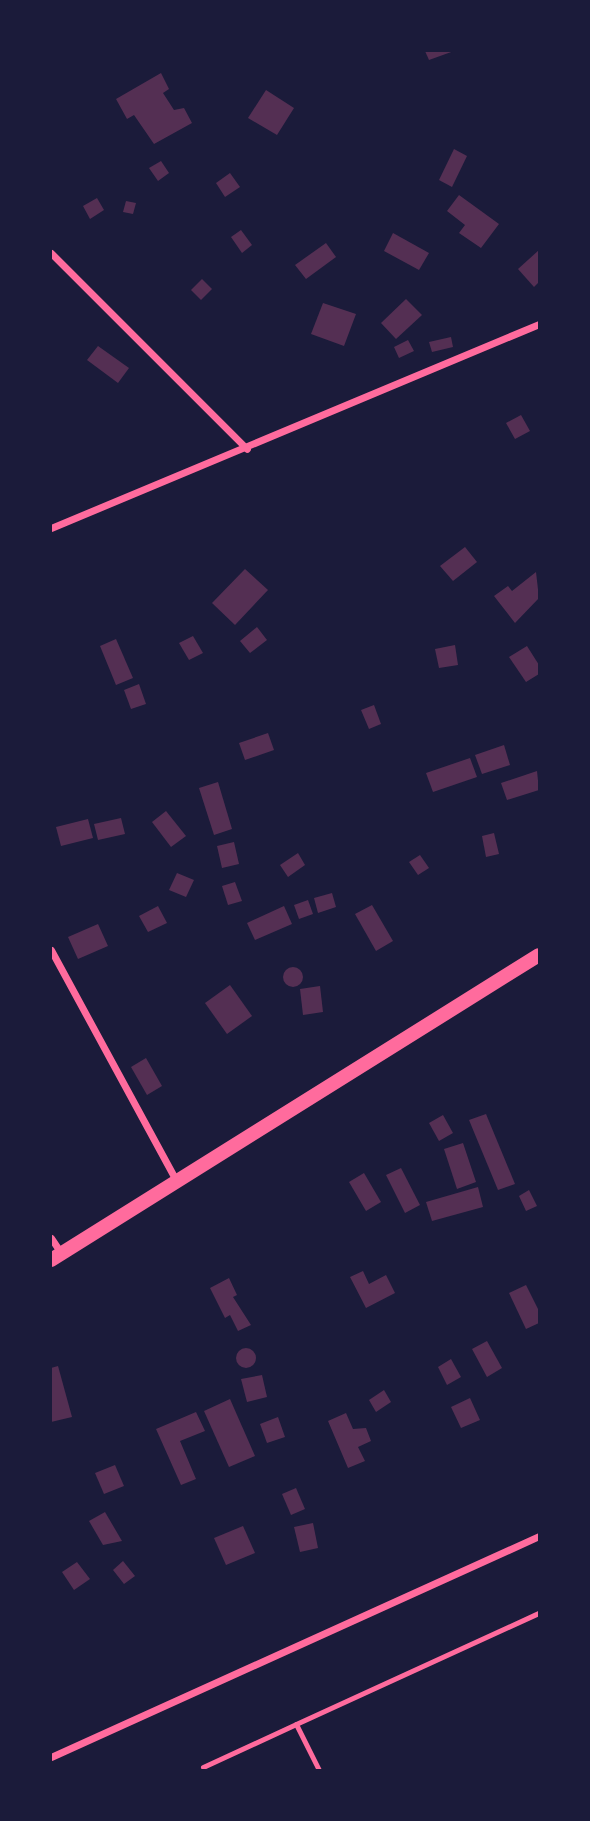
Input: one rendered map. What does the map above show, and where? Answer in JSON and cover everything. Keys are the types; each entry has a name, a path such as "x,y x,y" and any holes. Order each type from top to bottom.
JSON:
{"main road":[{"path":"56,1256 539,955"}],"street":[{"path":"51,253 247,449"},
{"path":"51,528 247,449 539,324"},
{"path":"51,950 176,1180"},
{"path":"51,1238 56,1256"},
{"path":"51,1757 539,1536"}],"lane":[{"path":"203,1767 539,1613"},
{"path":"296,1724 319,1770"}],"building":[{"path":"425,51 454,51 429,60"},
{"path":"161,73 169,89 163,93 174,110 184,108 192,123 154,144 134,115 127,119 116,99"},
{"path":"266,90 294,108 277,135 248,118"},
{"path":"454,149 467,156 452,187 439,180"},
{"path":"161,161 169,173 158,181 149,168"},
{"path":"230,173 240,187 225,197 216,183"},
{"path":"459,195 499,224 481,248 459,233 465,225 447,211"},
{"path":"97,198 104,210 90,219 83,206"},
{"path":"126,201 136,203 133,214 123,212"},
{"path":"241,230 252,245 242,253 231,237"},
{"path":"393,233 429,253 419,270 384,251"},
{"path":"326,243 336,257 306,279 295,265"},
{"path":"539,250 539,282 534,287 518,269"},
{"path":"202,279 212,289 201,300 191,290"},
{"path":"406,299 422,315 396,339 381,323"},
{"path":"323,303 356,314 344,346 311,334"},
{"path":"451,337 453,347 432,352 429,342"},
{"path":"408,340 414,351 399,358 394,347"},
{"path":"98,346 129,368 118,383 87,360"},
{"path":"521,415 530,431 515,439 506,423"},
{"path":"465,547 477,562 453,581 440,566"},
{"path":"245,569 268,590 235,625 212,603"},
{"path":"536,572 539,598 515,623 494,596 508,586 512,591"},
{"path":"257,627 267,640 250,653 240,641"},
{"path":"193,636 203,653 189,660 179,643"},
{"path":"116,639 133,678 116,685 100,646"},
{"path":"455,645 458,665 439,668 435,649"},
{"path":"527,646 539,665 539,674 526,682 509,657"},
{"path":"139,684 146,704 131,709 124,690"},
{"path":"374,705 381,724 369,729 361,710"},
{"path":"268,733 274,750 245,760 239,743"},
{"path":"504,745 510,765 482,774 475,755"},
{"path":"470,758 477,777 433,792 426,773"},
{"path":"537,771 539,790 507,800 501,783"},
{"path":"218,782 232,829 214,835 199,788"},
{"path":"166,811 186,836 171,847 152,822"},
{"path":"121,818 125,834 98,840 94,824"},
{"path":"88,819 93,838 61,846 56,827"},
{"path":"494,833 499,854 486,857 482,836"},
{"path":"234,842 239,864 222,868 217,846"},
{"path":"298,853 305,865 288,877 280,865"},
{"path":"420,855 429,868 418,875 409,862"},
{"path":"177,873 194,880 186,897 169,890"},
{"path":"235,882 242,901 228,905 222,886"},
{"path":"332,893 336,907 318,913 314,898"},
{"path":"308,900 313,914 299,919 294,905"},
{"path":"372,905 393,941 376,951 355,914"},
{"path":"158,906 167,923 148,932 139,916"},
{"path":"284,906 292,924 255,940 247,923"},
{"path":"98,924 108,946 78,959 68,937"},
{"path":"293,967 300,970 303,977 300,984 293,987 286,984 283,977 286,970"},
{"path":"230,985 252,1016 227,1034 205,1003"},
{"path":"320,986 323,1012 303,1015 300,989"},
{"path":"146,1058 162,1086 147,1095 131,1067"},
{"path":"486,1114 515,1184 498,1190 469,1120"},
{"path":"443,1115 453,1133 439,1141 429,1123"},
{"path":"463,1143 476,1182 457,1189 444,1149"},
{"path":"401,1168 420,1205 405,1213 386,1175"},
{"path":"364,1173 381,1202 366,1211 349,1182"},
{"path":"478,1187 483,1207 432,1221 426,1202"},
{"path":"529,1190 537,1206 526,1211 519,1196"},
{"path":"363,1271 369,1284 386,1275 395,1293 366,1308 350,1277"},
{"path":"229,1278 237,1295 233,1297 251,1325 238,1331 230,1315 225,1318 210,1288"},
{"path":"526,1285 539,1311 539,1323 526,1329 509,1293"},
{"path":"487,1341 502,1368 487,1377 472,1349"},
{"path":"246,1348 253,1351 256,1358 253,1365 246,1368 239,1365 236,1358 239,1351"},
{"path":"451,1359 461,1377 447,1385 438,1367"},
{"path":"58,1366 72,1417 51,1422 51,1368"},
{"path":"262,1375 267,1397 247,1402 241,1379"},
{"path":"384,1390 391,1402 376,1412 369,1400"},
{"path":"470,1398 480,1420 461,1428 451,1407"},
{"path":"230,1399 255,1456 229,1467 204,1411"},
{"path":"196,1412 205,1431 180,1441 196,1479 181,1485 156,1429"},
{"path":"346,1413 353,1429 366,1428 371,1441 358,1447 365,1461 348,1468 328,1421"},
{"path":"278,1417 285,1437 267,1443 260,1424"},
{"path":"115,1465 124,1486 104,1494 95,1473"},
{"path":"296,1488 305,1509 291,1515 282,1494"},
{"path":"105,1512 122,1541 103,1545 89,1521"},
{"path":"313,1523 318,1548 300,1552 294,1527"},
{"path":"243,1526 255,1553 226,1565 214,1538"},
{"path":"123,1561 135,1576 124,1584 113,1570"},
{"path":"77,1562 90,1579 74,1590 62,1572"}]}
